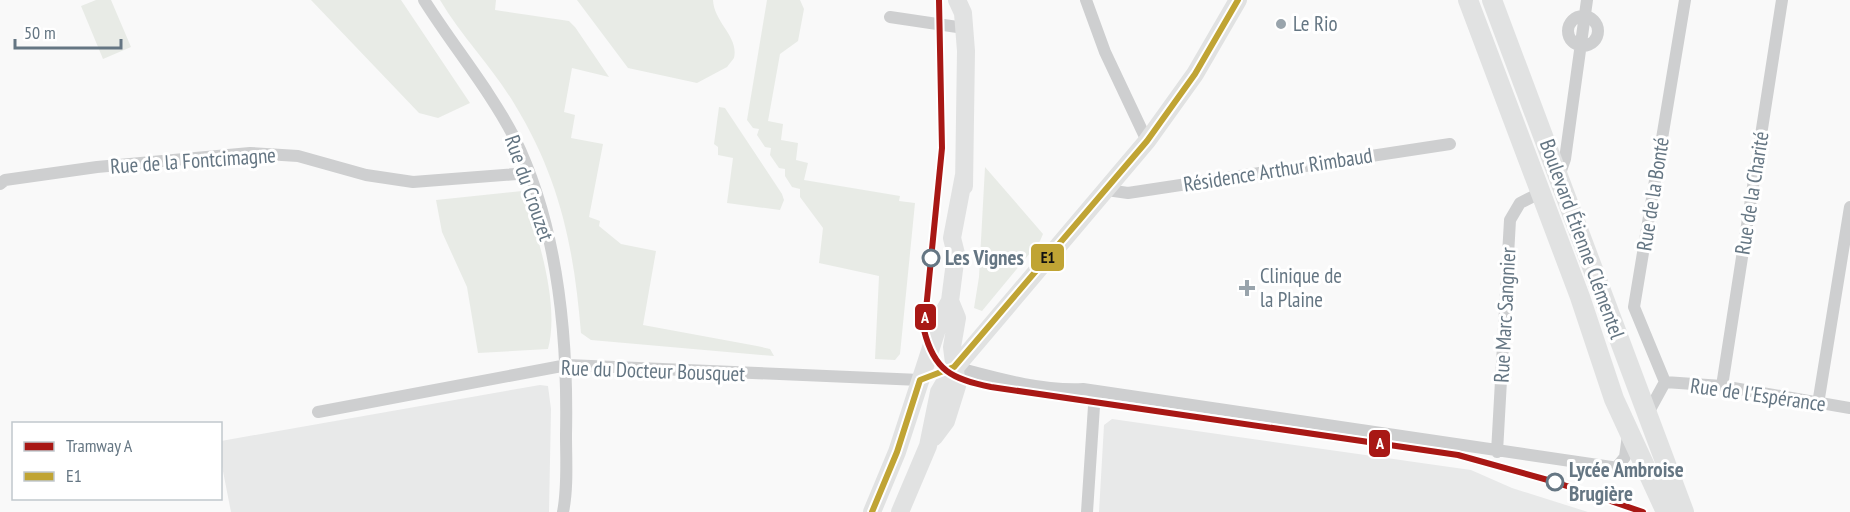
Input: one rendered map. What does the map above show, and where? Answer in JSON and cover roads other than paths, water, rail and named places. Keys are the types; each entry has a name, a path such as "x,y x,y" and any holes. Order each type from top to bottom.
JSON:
{"main road":[{"name":"Boulevard Étienne Clémentel","path":"1468,0 1628,434 1666,512"},
{"name":"Boulevard Étienne Clémentel","path":"1492,0 1684,512"}],"street":[{"name":"Rue du Crouzet","path":"424,0 514,137 529,174 553,261 567,365 566,480 563,512"},
{"path":"1086,0 1105,52 1147,141"},
{"path":"900,512 928,446 939,392 954,367 1147,141 1195,74 1238,0"},
{"path":"1559,177 1565,159 1587,0"},
{"name":"Rue de la Bonté","path":"1665,382 1634,307 1685,0"},
{"name":"Rue de la Charité","path":"1722,387 1782,0"},
{"path":"890,17 963,10 965,241 956,254 952,347 954,367"},
{"name":"Résidence Arthur Rimbaud","path":"1107,190 1128,193 1450,144"},
{"name":"Rue de la Fontcimagne","path":"0,184 5,180 46,173 250,153 298,156 366,175 413,182 529,174"},
{"name":"Rue Marc Sangnier","path":"1497,452 1510,220 1520,203 1540,193"},
{"path":"1818,404 1850,207"},
{"path":"954,310 979,328 991,325"},
{"path":"872,512 897,452 935,342 941,317 954,310"},
{"name":"Rue du Docteur Bousquet","path":"318,412 567,365 920,380"},
{"path":"920,380 954,367 995,379 1064,390 1095,391 1649,473 1671,479"},
{"path":"920,380 927,398 925,416 928,446"},
{"name":"Rue de l'Espérance","path":"1648,413 1665,382 1722,387 1850,408"},
{"path":"1087,512 1095,391"},
{"path":"1616,468 1624,457 1628,434"}],"tram line":[{"name":"A","path":"939,0 942,148 924,330 933,355 947,371 965,380 991,387 1458,455 1555,482 1643,512"}],"place":[{"name":"Le Rio","path":"1281,24"},
{"name":"Les Vignes","path":"931,258"},
{"name":"Clinique de la Plaine","path":"1247,288"},
{"name":"Lycée Ambroise Brugière","path":"1555,482"}]}
